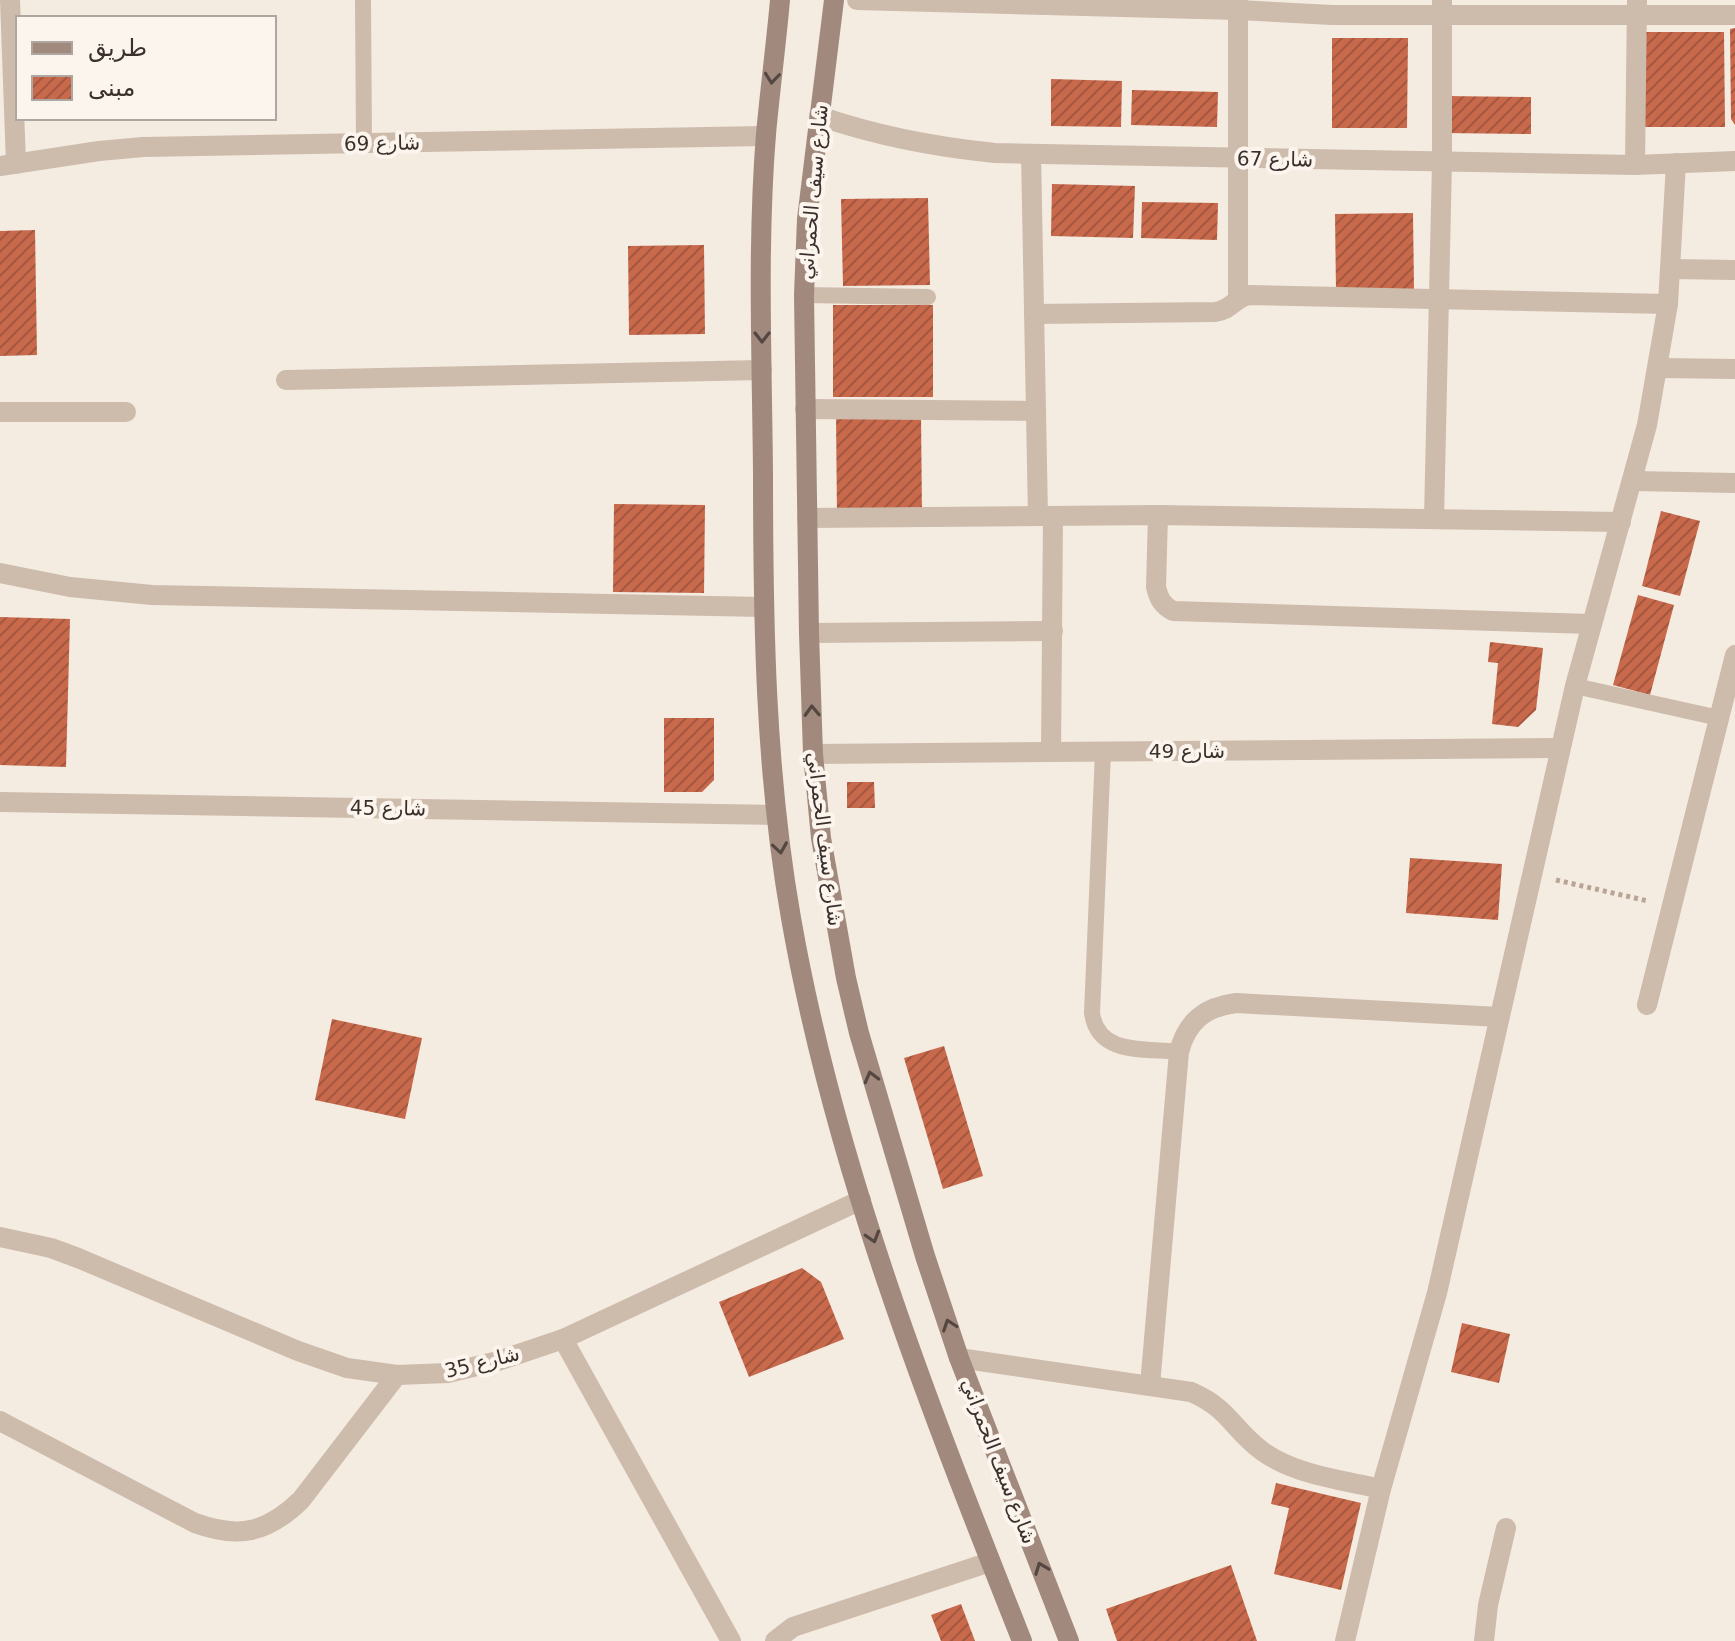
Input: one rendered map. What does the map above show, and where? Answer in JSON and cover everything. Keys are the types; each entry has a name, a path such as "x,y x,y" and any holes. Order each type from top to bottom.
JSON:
{"street":[{"path":"8,165 10,0"},
{"path":"780,0 766,136 762,370 763,607 775,815 791,919 818,1047 861,1200 923,1388 1022,1641"},
{"name":"شارع سيف الحمراني","path":"834,0 807,219 804,295 809,633 813,754 821,838 859,1033 921,1242 959,1358 1069,1641"},
{"path":"857,0 1238,5 1332,15 1442,8 1637,8 1735,15"},
{"path":"1238,5 1238,299"},
{"path":"1434,519 1442,162 1442,8"},
{"path":"1635,165 1637,8"},
{"name":"شارع 67","path":"819,116 853,128 924,144 995,153 1635,165 1735,161"},
{"name":"شارع 69","path":"8,165 143,147 766,136"},
{"path":"1031,154 1036,411 1053,631 1051,752"},
{"path":"1345,1641 1381,1489 1437,1293 1560,748 1591,624 1633,481 1659,368 1672,269 1676,163"},
{"path":"1672,269 1735,270"},
{"path":"1034,314 1215,312 1229,309 1238,299 1250,295 1668,304"},
{"path":"1659,368 1735,369"},
{"path":"286,380 762,370"},
{"path":"805,409 1036,411"},
{"path":"0,412 126,412"},
{"path":"1633,481 1735,483"},
{"path":"1158,515 1156,587 1158,598 1173,611 1591,624"},
{"path":"807,518 1158,515 1621,522"},
{"path":"0,573 70,587 152,595 763,607"},
{"path":"809,633 1053,631"},
{"path":"1647,1005 1735,655"},
{"name":"شارع 49","path":"813,754 1560,748"},
{"name":"شارع 45","path":"0,802 775,815"},
{"path":"1150,1385 1179,1052 1183,1036 1192,1022 1219,1005 1236,1003 1499,1017"},
{"name":"شارع 35","path":"0,1237 51,1248 78,1258 347,1368 397,1375 448,1373 498,1361 563,1339 861,1200"},
{"path":"563,1339 731,1641"},
{"path":"959,1358 1191,1392 1223,1410 1262,1451 1279,1461 1381,1489"},
{"path":"0,1421 195,1523 217,1531 240,1532 263,1528 284,1517 301,1500 397,1375"},
{"path":"1484,1641 1488,1605 1506,1528"},
{"path":"775,1641 793,1627 990,1562"}],"lane":[{"path":"363,0 364,143"},
{"path":"804,295 928,297"},
{"path":"1575,686 1719,718"},
{"path":"1103,752 1092,1013 1094,1026 1110,1044 1179,1052"}],"path":[{"path":"1532,874 1672,907"}],"building":[{"path":"1735,28 1735,125 1731,119 1730,29"},
{"path":"1637,32 1724,32 1725,127 1638,127"},
{"path":"1332,38 1408,38 1407,128 1332,128"},
{"path":"1051,79 1122,81 1121,127 1051,126"},
{"path":"1132,90 1218,92 1217,127 1131,125"},
{"path":"1444,96 1531,97 1531,134 1443,133"},
{"path":"1052,184 1135,186 1133,238 1051,236"},
{"path":"928,198 930,285 843,286 841,199"},
{"path":"1142,202 1218,203 1217,240 1141,238"},
{"path":"1413,213 1414,289 1336,290 1335,214"},
{"path":"35,230 37,355 0,356 0,231"},
{"path":"704,245 705,334 629,335 628,246"},
{"path":"833,305 933,305 933,397 833,397"},
{"path":"921,414 922,515 837,516 836,415"},
{"path":"614,504 705,505 704,593 613,592"},
{"path":"1661,511 1700,521 1680,596 1642,586"},
{"path":"1638,595 1674,605 1650,695 1613,685"},
{"path":"0,617 70,619 66,767 0,765"},
{"path":"1490,642 1543,648 1536,710 1518,727 1492,724 1498,663 1488,662"},
{"path":"664,718 714,718 714,780 702,792 664,792"},
{"path":"847,782 874,782 875,808 847,808"},
{"path":"1410,858 1502,864 1498,920 1406,913"},
{"path":"332,1019 422,1038 405,1119 315,1100"},
{"path":"944,1046 983,1176 943,1189 904,1058"},
{"path":"802,1268 821,1282 844,1339 749,1377 719,1302"},
{"path":"1462,1323 1510,1334 1499,1383 1451,1372"},
{"path":"1276,1483 1361,1503 1341,1590 1274,1574 1289,1508 1271,1504"},
{"path":"1231,1565 1257,1641 1117,1641 1106,1609"},
{"path":"961,1604 975,1641 941,1641 931,1615"}]}
